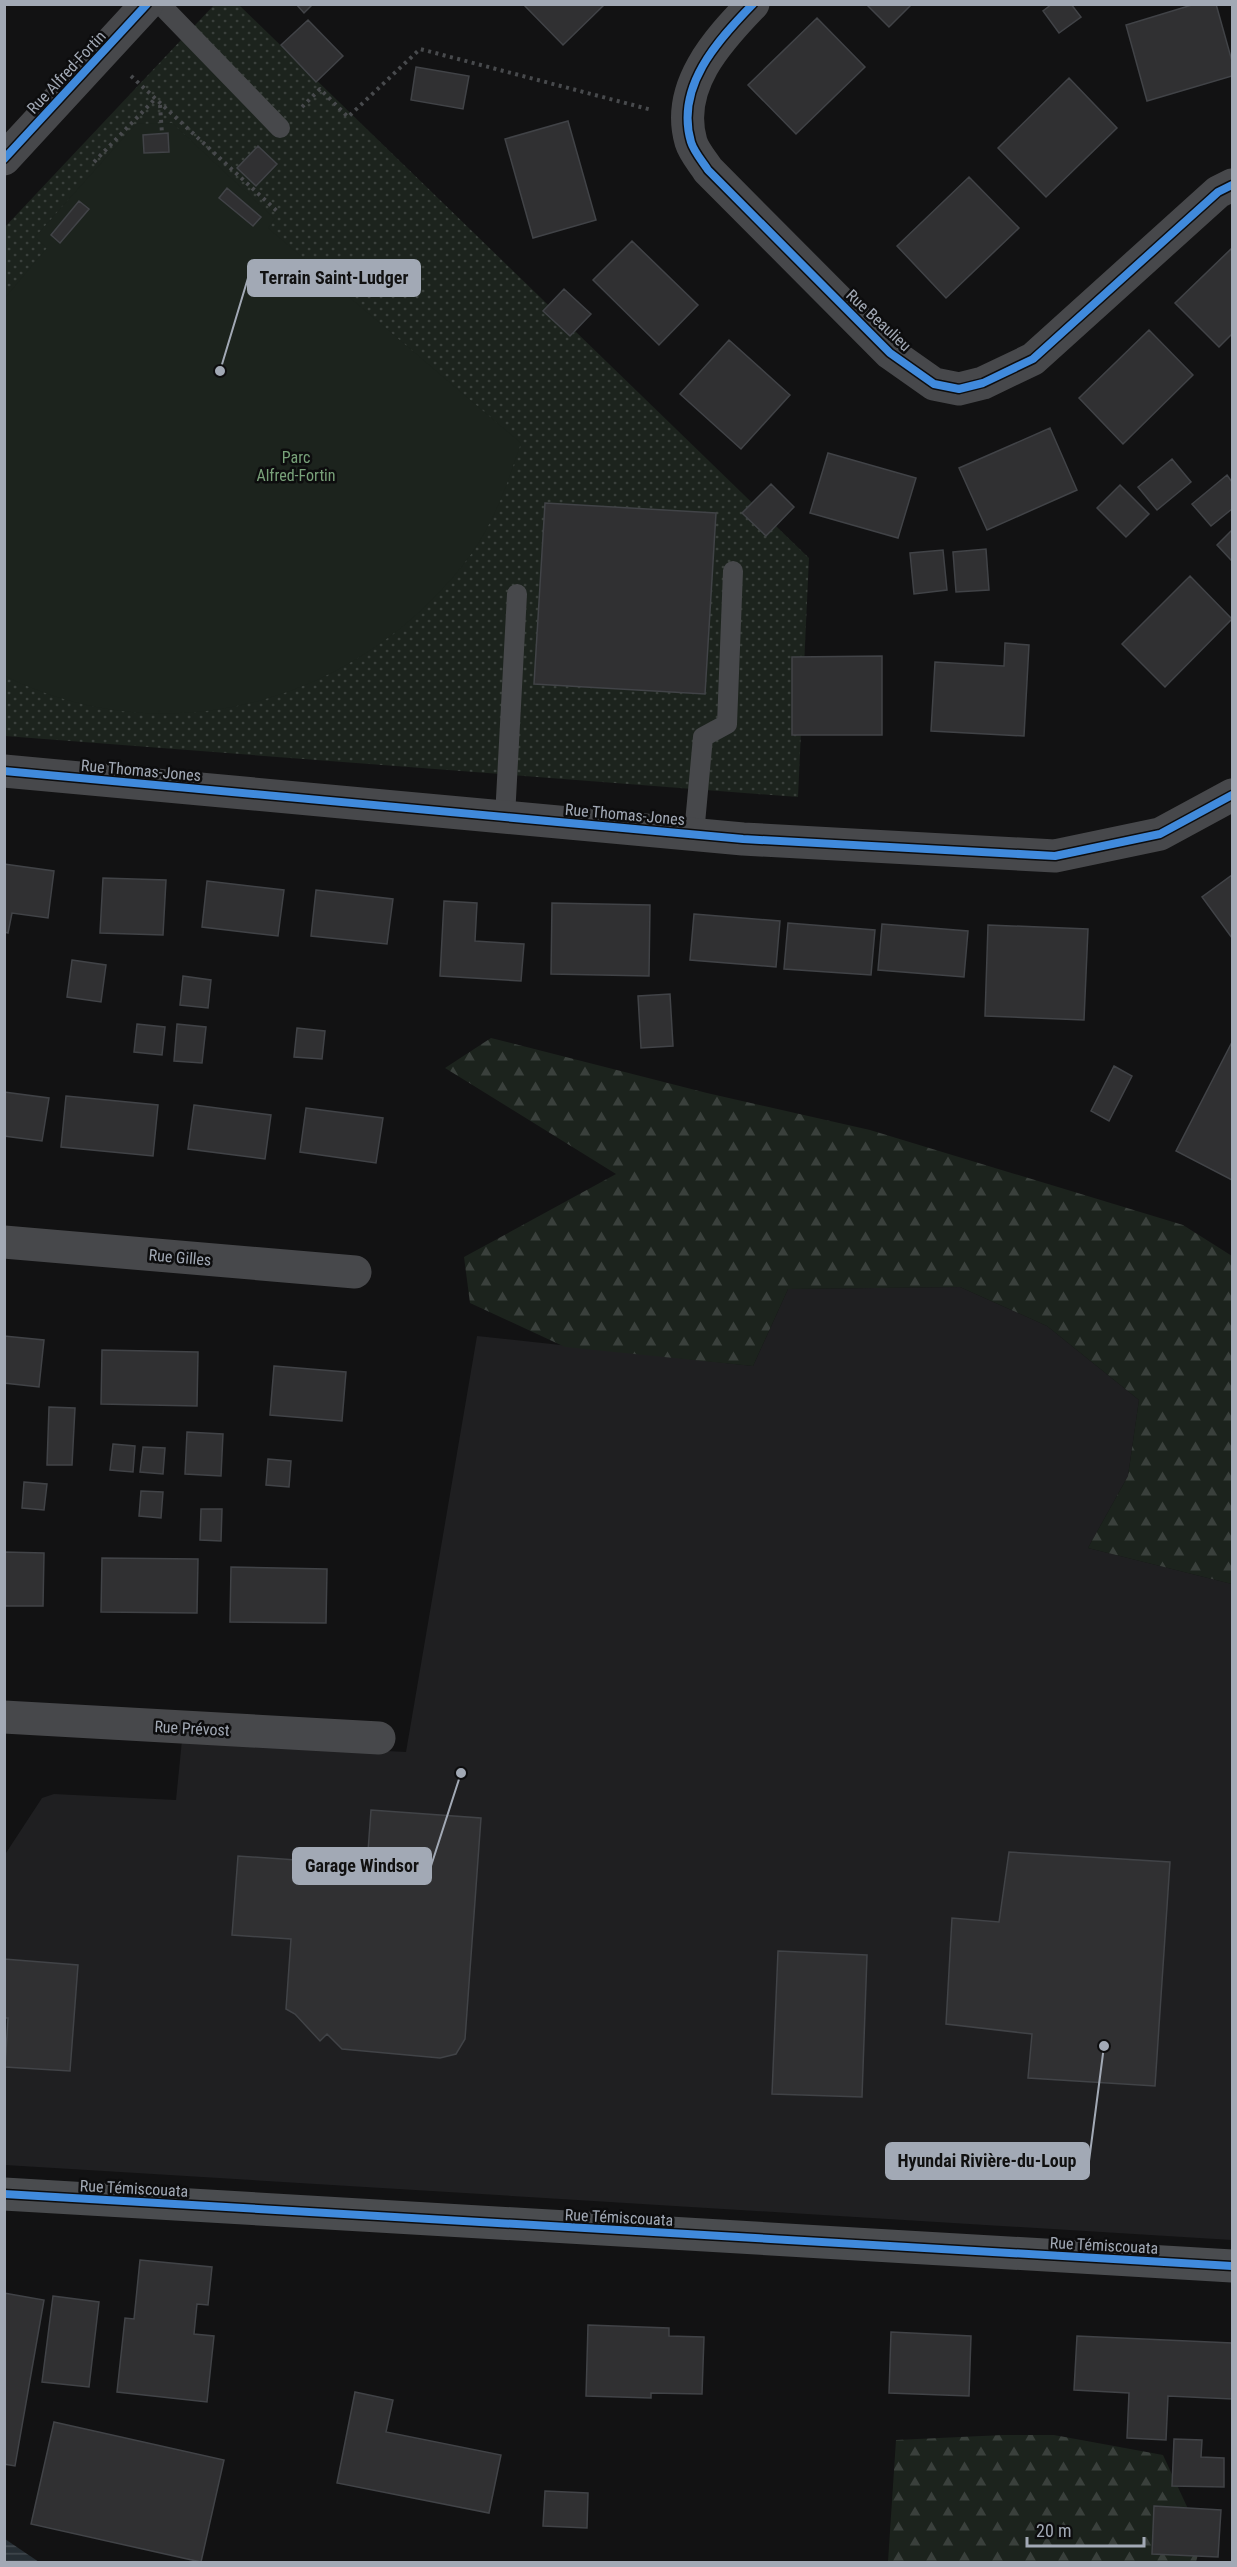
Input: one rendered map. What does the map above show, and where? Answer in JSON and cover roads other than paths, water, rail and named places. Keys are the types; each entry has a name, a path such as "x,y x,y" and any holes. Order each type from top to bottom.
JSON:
{"main road":[{"name":"Rue Témiscouata","path":"4,2194 1233,2266"}],"street":[{"name":"Rue Alfred-Fortin","path":"4,159 147,4"},
{"name":"Rue Beaulieu","path":"753,4 724,34 694,79 686,119 692,145 708,170 890,352 934,384 959,389 983,383 1033,359 1218,192 1233,185"},
{"name":"Rue Thomas-Jones","path":"4,771 694,834 1055,856 1160,834 1233,795"},
{"name":"Rue Gilles","path":"4,1242 355,1272"},
{"name":"Rue Prévost","path":"4,1716 379,1737"}],"lane":[{"path":"160,4 280,128"},
{"path":"694,834 704,737 727,724 733,571"},
{"path":"505,817 517,594"}],"place":[{"name":"Terrain Saint-Ludger","path":"220,371"},
{"name":"Garage Windsor","path":"461,1773"},
{"name":"Hyundai Rivière-du-Loup","path":"1104,2046"}],"park label":[{"name":"Parc Alfred-Fortin","path":"296,466"}]}
